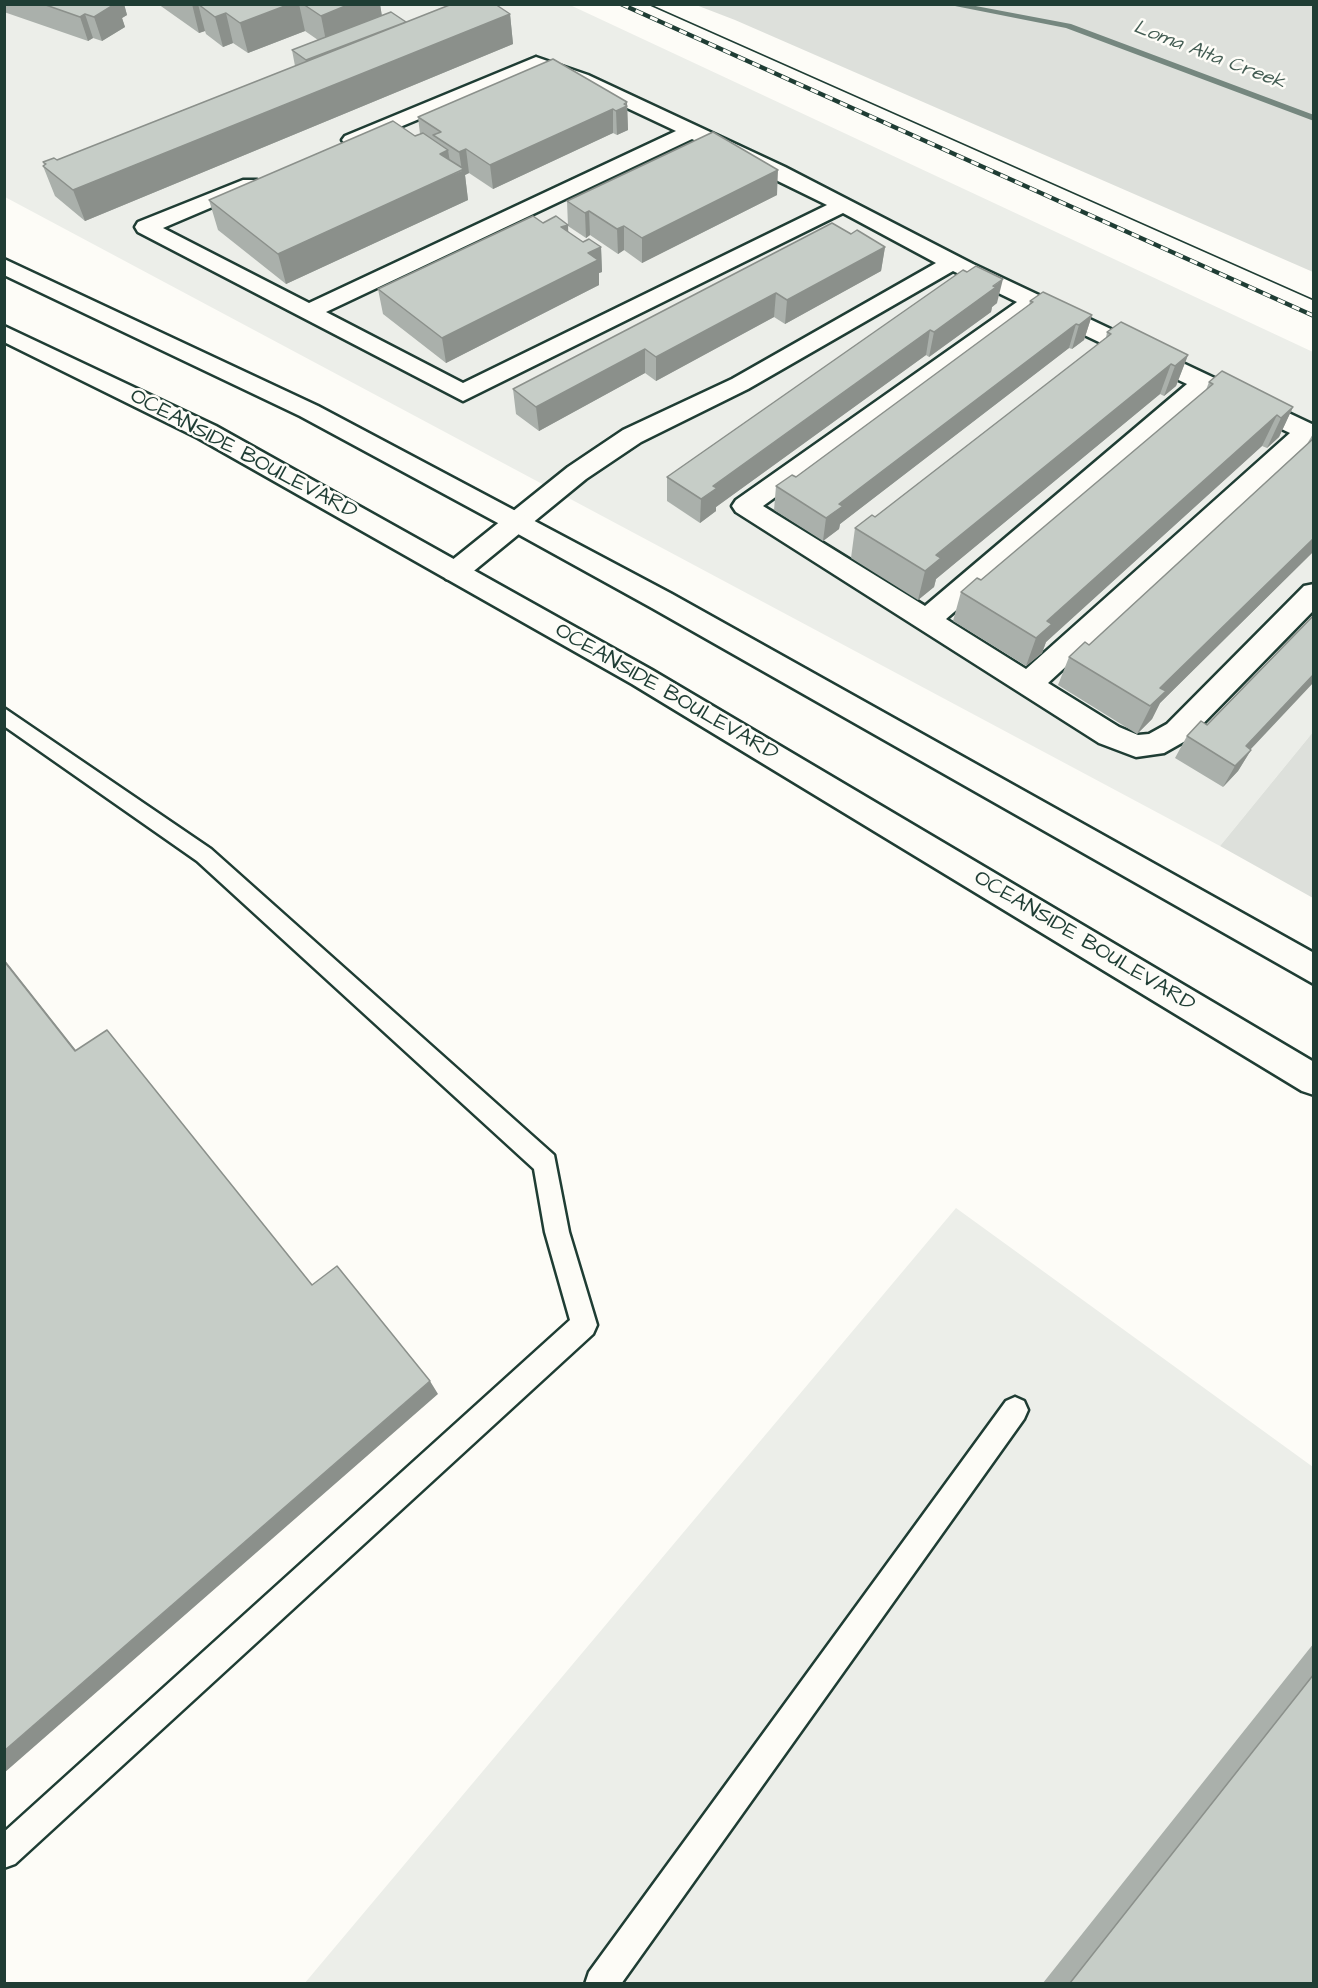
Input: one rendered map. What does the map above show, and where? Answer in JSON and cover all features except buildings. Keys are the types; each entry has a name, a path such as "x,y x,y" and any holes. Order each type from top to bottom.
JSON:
{"street":[{"path":"330,150 536,63 581,79 692,130 843,205 1033,301 1102,346 1203,383 1310,434 1028,684"},
{"path":"311,311 692,130"},
{"path":"265,177 146,227 311,311 463,393 843,205"},
{"path":"455,572 577,473 632,436 740,384 953,262"},
{"path":"4,266 309,411 518,523 662,601 1314,970"},
{"path":"1033,301 746,506 839,551 927,621 1109,735 1136,746 1154,745 1177,732 1314,593"},
{"name":"OCEANSIDE BOULEVARD","path":"4,333 207,432 642,677 1314,1080"},
{"path":"927,621 1203,383"}],"lane":[{"path":"4,715 204,855 545,1163 557,1232 584,1325 4,1853"},
{"path":"601,1983 1015,1410"}],"shaded area":[{"path":"4,5 570,5 1313,352 1313,732 1220,846 5,197"},
{"path":"696,5 1313,5 1313,272 735,20"},
{"path":"1313,732 1313,898 1220,846"},
{"path":"956,1208 1313,1467 1313,1983 304,1984"}],"waterway":[{"name":"Loma Alta Creek","path":"949,4 1068,26 1314,118"}],"tram line":[{"path":"648,4 1314,300"}],"railway":[{"path":"621,4 1314,316"}]}
